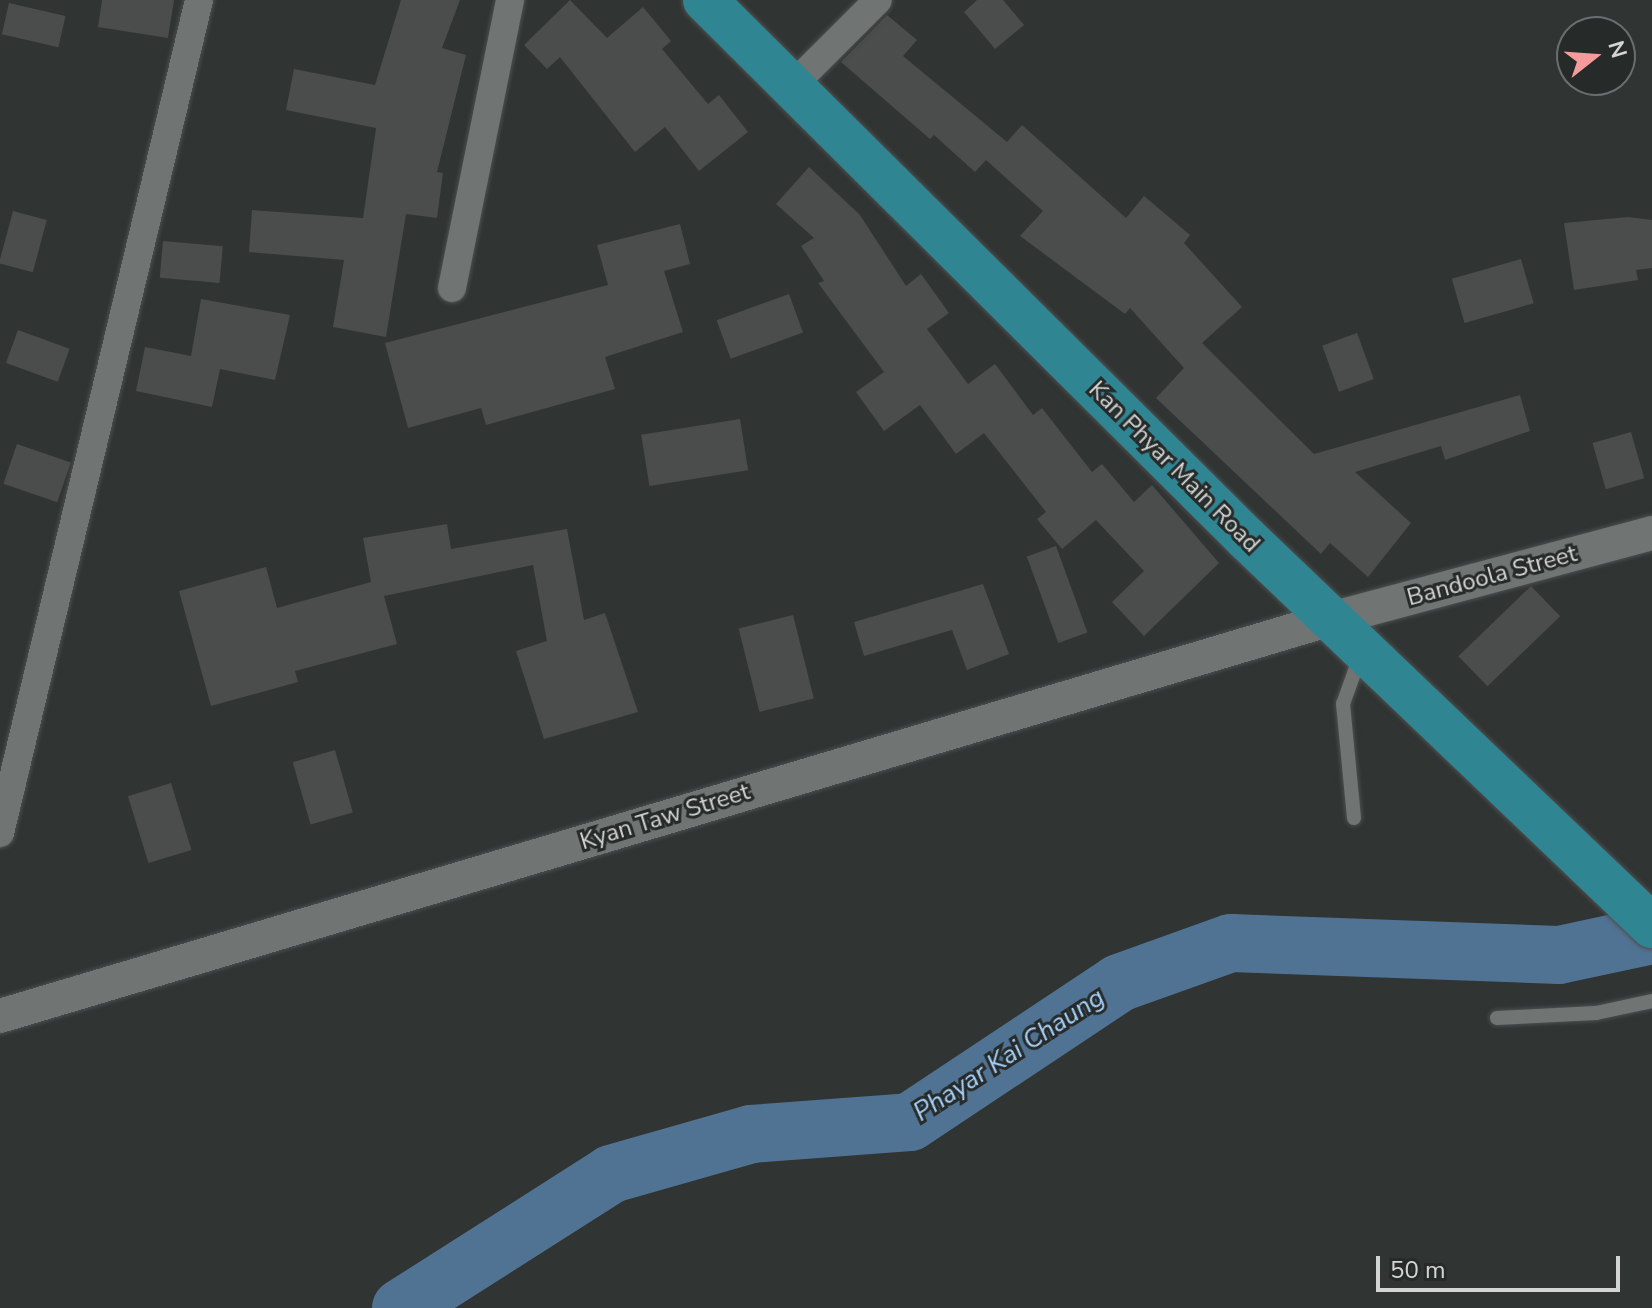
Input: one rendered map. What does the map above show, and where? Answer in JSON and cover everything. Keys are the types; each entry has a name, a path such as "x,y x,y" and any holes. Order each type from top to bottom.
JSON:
{"main road":[{"name":"Kan Phyar Main Road","path":"705,0 790,88 1331,619 1652,926"}],"street":[{"path":"0,833 199,0"},
{"path":"452,288 510,0"},
{"path":"790,88 878,0"},
{"name":"Bandoola Street","path":"1331,619 1652,533"},
{"name":"Kyan Taw Street","path":"0,1016 1331,619"}],"lane":[{"path":"1354,818 1343,704 1363,650"},
{"path":"1497,1018 1596,1013 1652,1001"}],"building":[{"path":"102,0 174,0 168,38 98,27"},
{"path":"401,0 460,0 442,48 466,55 437,172 443,173 437,218 406,214 386,337 333,327 344,260 249,252 252,210 363,218 376,128 286,110 294,69 375,85"},
{"path":"570,0 607,38 643,7 671,41 662,49 708,104 719,95 748,132 699,171 665,127 635,152 560,57 547,69 524,45"},
{"path":"977,0 1003,0 1024,25 995,49 964,12"},
{"path":"9,3 66,16 58,47 2,34"},
{"path":"887,15 917,40 903,56 1007,142 1022,125 1126,218 1144,196 1190,235 1184,243 1242,307 1202,343 1314,454 1520,395 1530,431 1445,460 1441,446 1355,472 1411,523 1368,577 1330,543 1321,554 1156,398 1184,368 1130,308 1125,314 1020,236 1043,211 986,160 975,172 934,135 930,139 841,62"},
{"path":"809,167 860,215 906,286 921,274 949,313 927,329 968,384 995,364 1033,415 1042,408 1092,472 1102,464 1134,502 1152,485 1219,563 1144,636 1112,602 1144,571 1096,520 1062,549 1037,519 1046,512 984,433 956,454 920,405 884,431 856,392 884,372 818,283 824,281 801,246 814,238 776,204"},
{"path":"13,211 47,220 33,272 0,263"},
{"path":"1628,217 1652,220 1652,268 1636,270 1638,280 1574,290 1564,223"},
{"path":"680,224 690,264 664,271 683,332 605,357 615,389 486,425 481,408 408,428 385,343 608,285 597,245"},
{"path":"163,241 223,246 220,283 160,278"},
{"path":"1521,259 1534,303 1464,323 1452,279"},
{"path":"789,294 803,333 731,359 717,320"},
{"path":"201,299 290,315 275,380 220,369 212,407 136,391 145,347 191,356"},
{"path":"18,330 70,349 58,382 6,363"},
{"path":"1357,333 1374,379 1339,392 1322,346"},
{"path":"740,419 748,470 649,486 641,435"},
{"path":"1631,432 1644,478 1606,489 1593,443"},
{"path":"17,444 71,463 57,502 3,484"},
{"path":"447,524 451,549 567,529 584,620 605,613 638,712 544,739 516,651 547,641 533,565 384,596 397,644 295,671 298,682 211,706 179,591 266,567 277,608 371,582 363,538"},
{"path":"1056,546 1087,632 1058,643 1027,557"},
{"path":"983,584 1009,654 967,670 952,630 864,656 854,622"},
{"path":"1531,586 1560,616 1488,686 1458,656"},
{"path":"793,615 814,698 759,712 739,629"},
{"path":"335,750 353,812 311,825 293,762"},
{"path":"171,783 191,850 148,863 128,796"}],"waterway":[{"name":"Phayar Kai Chaung","path":"401,1308 611,1174 751,1134 910,1122 1119,983 1231,943 1559,955 1652,935"}]}
